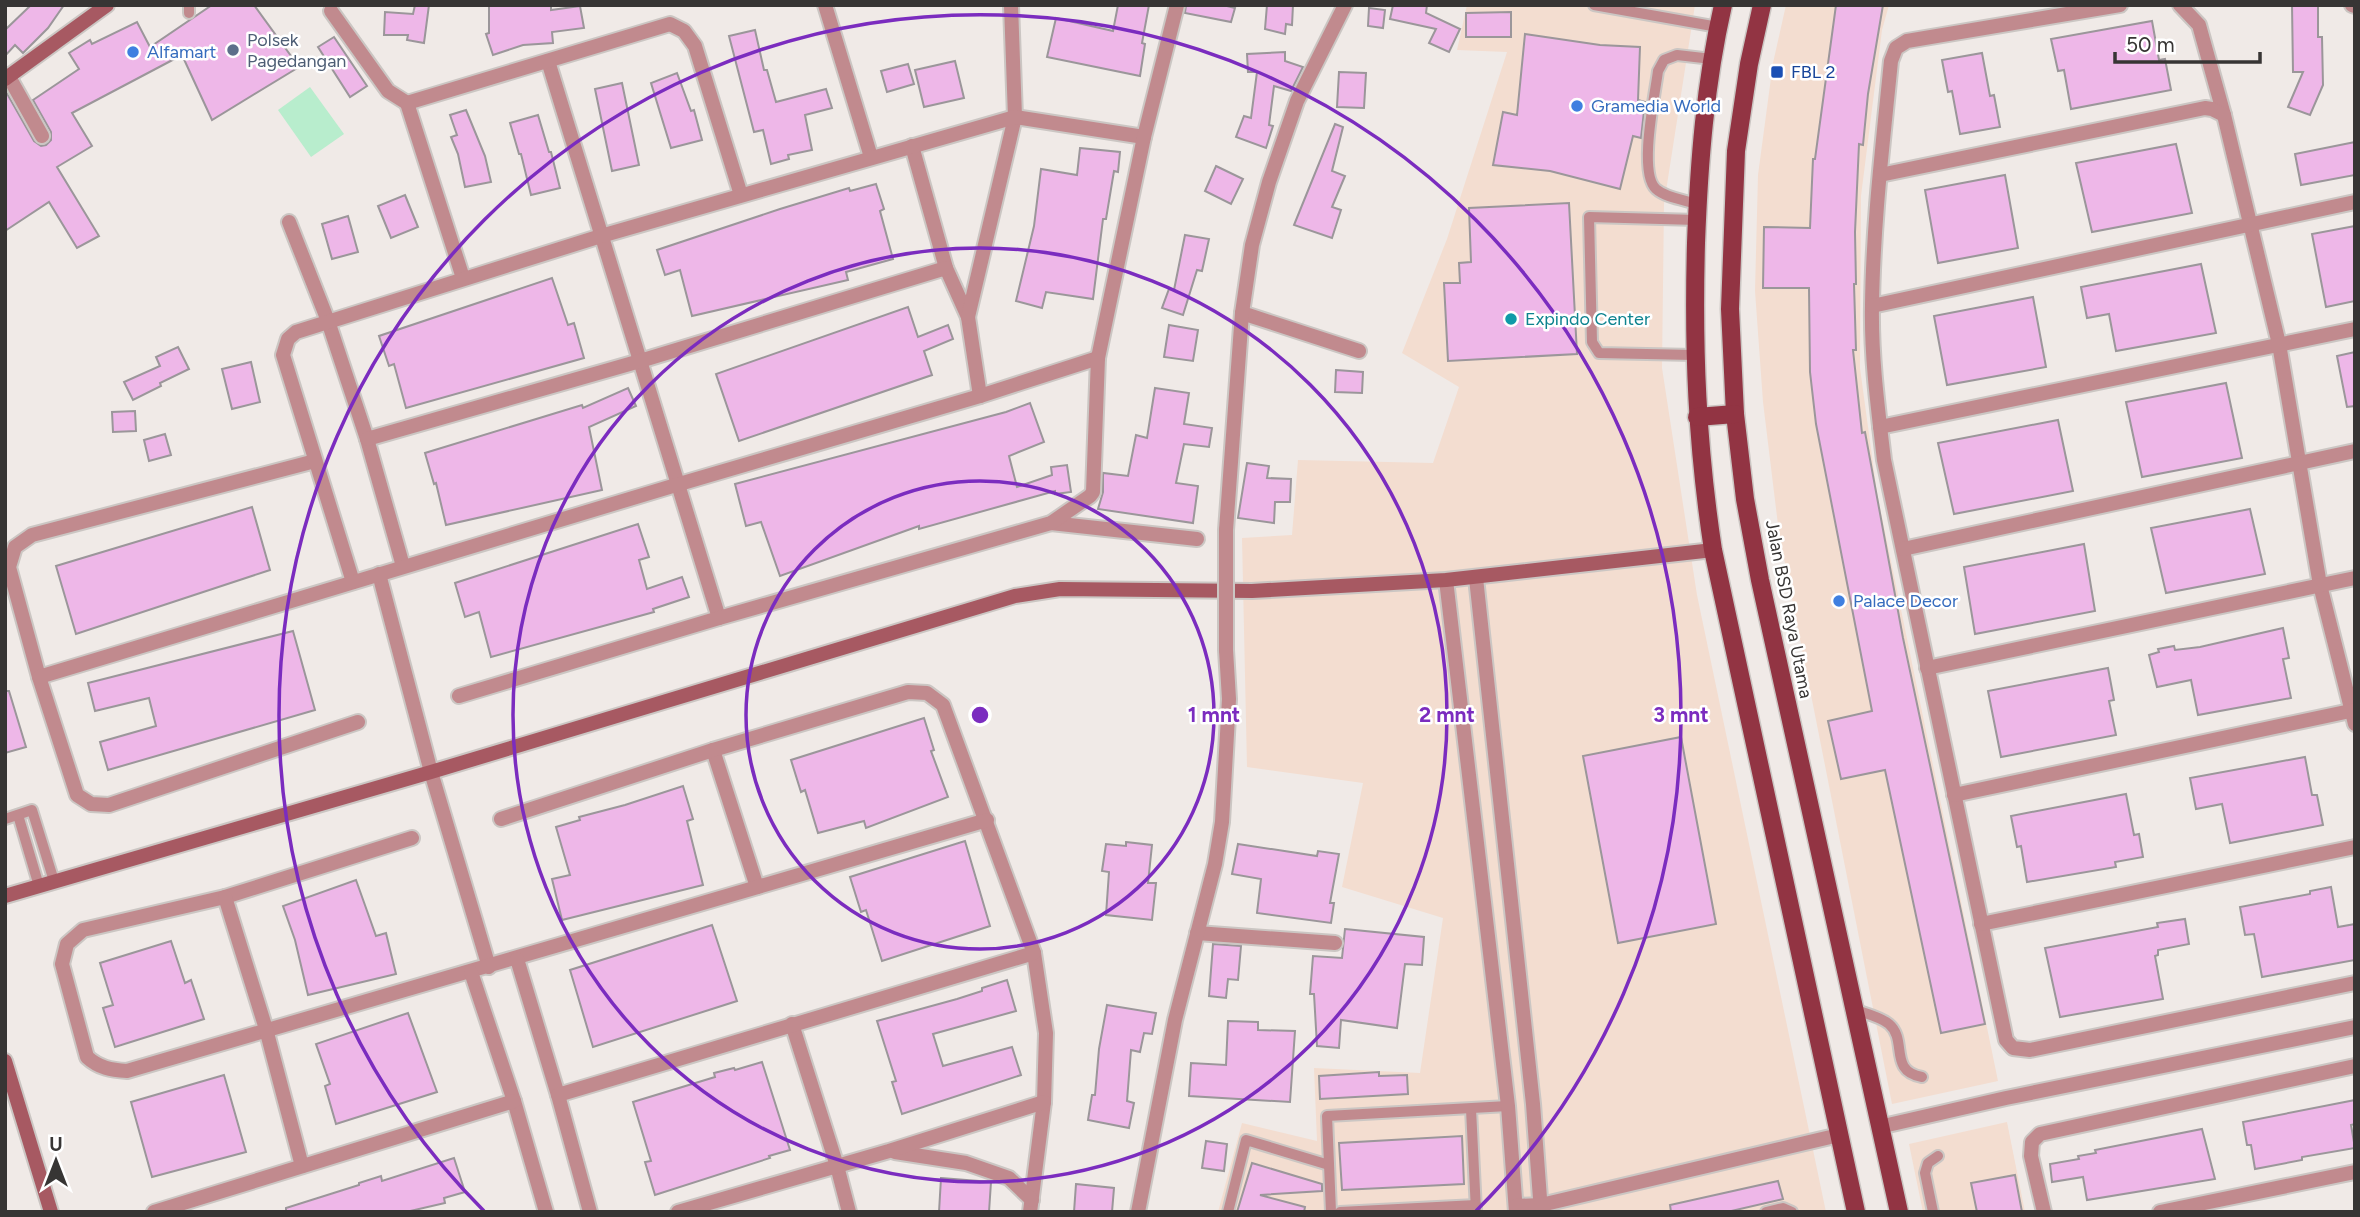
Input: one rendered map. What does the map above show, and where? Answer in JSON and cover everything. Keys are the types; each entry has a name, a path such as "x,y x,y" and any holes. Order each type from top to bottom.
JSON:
{"main road":[{"path":"1723,5 1700,142 1694,355 1697,417 1713,550 1856,1212"},
{"name":"Jalan BSD Raya Utama","path":"1762,5 1749,64 1736,151 1730,309 1735,414 1745,499 1760,579 1899,1212"},
{"path":"1697,417 1735,414"}],"street":[{"path":"42,136 7,78 107,5"},
{"path":"825,5 871,157"},
{"path":"968,317 1015,117 1011,5"},
{"path":"459,696 1051,523 1093,492 1098,358 1144,137 1177,5"},
{"path":"1138,1212 1175,1020 1215,864 1222,822 1229,699 1226,650 1226,530 1242,313 1252,245 1269,182 1297,101 1345,5"},
{"path":"2120,5 1907,41 1896,48 1891,61 1880,174 1872,306 1874,376 1884,460 2006,1040 2013,1048 2031,1050 2355,983"},
{"path":"1954,795 2354,715 2320,585 2279,344 2224,115 2199,25 2180,5"},
{"path":"331,11 388,92 407,103 463,278"},
{"path":"407,103 670,24 684,32 695,46 741,195"},
{"path":"548,61 719,618"},
{"path":"1880,174 2205,108 2224,115"},
{"path":"353,582 283,355 288,339 296,332 601,236 1015,117 1144,137"},
{"path":"912,146 946,268 968,317 980,396"},
{"path":"1872,306 2355,202"},
{"path":"289,222 328,321 367,439 403,566"},
{"path":"367,439 640,361 946,268"},
{"path":"1242,313 1359,352"},
{"path":"1880,427 2355,329"},
{"path":"39,677 403,566 980,396 1098,358"},
{"path":"1903,549 2355,451"},
{"path":"316,461 32,535 15,547 9,567 39,677 77,795 91,804 109,805 358,722"},
{"path":"1051,523 1197,539"},
{"path":"5,896 430,772 1015,596 1060,589 1252,591 1446,580 1713,550"},
{"path":"379,574 430,772 489,967"},
{"path":"1476,578 1534,1104 1541,1208"},
{"path":"1927,668 2355,578"},
{"path":"1446,580 1508,1106 1516,1209 1541,1208 1839,1135"},
{"path":"501,819 713,750 908,692 927,693 943,705 1034,953 1045,1033 1044,1102 1031,1206"},
{"path":"713,750 757,887"},
{"path":"412,838 225,897 83,930 67,944 62,964 87,1056 95,1064 127,1071 987,820"},
{"path":"1981,924 2355,847"},
{"path":"225,897 266,1029 302,1166"},
{"path":"1197,933 1335,943"},
{"path":"558,1095 1034,953"},
{"path":"517,959 590,1212"},
{"path":"471,972 547,1212"},
{"path":"792,1024 849,1212"},
{"path":"1879,1127 2006,1098 2355,1027"},
{"path":"5,1061 51,1212"},
{"path":"2044,1212 2031,1156 2032,1142 2040,1134 2355,1066"},
{"path":"154,1212 514,1101"},
{"path":"678,1212 889,1151 1044,1102"},
{"path":"889,1151 966,1163 1009,1178 1031,1206"},
{"path":"2160,1212 2355,1172"}],"lane":[{"path":"1594,5 1718,27"},
{"path":"1697,212 1654,188 1648,177 1648,155 1658,71 1664,61 1677,55 1712,59"},
{"path":"1694,355 1599,353 1595,348 1592,342 1589,217 1697,212"},
{"path":"5,819 32,810 54,881"},
{"path":"18,815 39,886"},
{"path":"1853,1009 1889,1023 1894,1030 1903,1067 1911,1075 1922,1077"},
{"path":"1331,1212 1327,1116 1508,1106"},
{"path":"1340,1212 1476,1208 1471,1109"},
{"path":"1228,1212 1246,1140 1329,1165"},
{"path":"1933,1212 1926,1173 1928,1163 1938,1156"},
{"path":"1766,1212 1783,1208 1792,1212"}],"shaded area":[{"path":"1467,5 1695,5 1664,204 1662,368 1697,595 1826,1212 1218,1212 1242,1123 1317,1141 1314,1068 1420,1073 1443,918 1342,887 1363,783 1247,767 1242,538 1292,535 1298,460 1433,463 1459,387 1402,353 1447,239 1507,52 1457,50"},
{"path":"1786,5 1889,5 1882,30 1861,196 1860,368 1877,493 1998,1081 1892,1104 1779,533 1763,402 1755,291 1758,175 1773,63"},
{"path":"2007,1122 2025,1212 1923,1212 1909,1144"}],"green space":[{"path":"310,87 344,134 311,157 278,110"}],"building":[{"path":"31,5 64,5 48,28 23,53 15,45 5,56 5,30"},
{"path":"212,5 254,5 299,67 212,120 182,55 72,113 92,146 57,167 99,236 77,248 49,202 5,231 5,90 34,141 41,146 46,145 51,140 51,132 33,100 79,69 69,53 90,40 92,44 137,22 150,47"},
{"path":"415,5 429,5 424,43 407,40 408,35 384,35 385,12 413,14"},
{"path":"489,5 551,5 551,10 580,6 584,28 552,32 553,43 523,45 493,55 486,34 489,33"},
{"path":"1118,5 1149,5 1142,43 1145,44 1140,76 1047,57 1056,18 1113,31"},
{"path":"1186,5 1223,5 1235,8 1231,22 1185,13"},
{"path":"1267,5 1293,5 1292,25 1286,24 1285,34 1265,29"},
{"path":"1393,5 1427,5 1426,13 1460,29 1449,52 1429,43 1436,29 1390,19"},
{"path":"1836,5 1883,5 1868,94 1863,145 1859,144 1854,284 1856,350 1853,350 1862,433 1865,432 1903,638 1985,1024 1941,1033 1885,770 1841,779 1828,721 1872,711 1816,424 1810,372 1809,288 1763,288 1764,227 1810,228 1813,159"},
{"path":"2292,5 2318,5 2323,85 2310,115 2288,107 2303,72 2293,72"},
{"path":"1369,8 1385,10 1383,28 1368,26"},
{"path":"1511,12 1511,37 1466,37 1466,13"},
{"path":"2152,21 2159,60 2165,59 2171,90 2071,109 2064,70 2058,71 2051,39"},
{"path":"755,30 764,70 767,70 776,102 826,89 832,108 805,115 812,150 788,155 789,159 771,164 763,130 754,132 729,36"},
{"name":"Gramedia World","path":"1525,34 1600,45 1640,47 1638,100 1645,102 1641,138 1633,136 1620,189 1550,171 1493,165 1503,112 1517,115"},
{"path":"334,37 367,86 350,97 318,47"},
{"path":"1285,52 1285,61 1303,67 1291,91 1274,86 1269,125 1273,126 1266,148 1236,137 1244,116 1251,118 1257,72 1248,72 1247,54"},
{"path":"1982,53 1990,96 1994,95 2000,127 1960,134 1952,91 1948,92 1942,60"},
{"path":"955,61 964,98 924,107 915,70"},
{"path":"908,64 914,84 887,92 881,71"},
{"path":"1339,72 1366,73 1364,108 1337,107"},
{"path":"677,73 691,111 694,110 702,140 671,148 651,83"},
{"path":"622,83 639,165 612,171 595,89"},
{"path":"466,110 485,156 491,182 465,187 458,154 451,137 457,135 450,115"},
{"path":"538,115 560,188 531,195 510,123"},
{"path":"1335,124 1343,127 1332,171 1345,176 1332,207 1341,210 1332,238 1294,225"},
{"path":"2355,142 2355,175 2301,185 2295,154"},
{"path":"2176,144 2192,213 2092,232 2076,163"},
{"path":"1080,148 1120,152 1118,172 1114,171 1106,219 1103,219 1093,299 1046,292 1042,308 1016,301 1034,226 1041,169 1077,175"},
{"path":"1216,166 1243,179 1231,204 1205,191"},
{"path":"2005,175 2018,248 1938,263 1925,190"},
{"path":"876,184 884,209 880,211 893,259 846,272 848,280 692,316 680,270 665,275 657,250 849,188 850,191"},
{"path":"405,195 418,227 391,238 378,206"},
{"name":"Expindo Center","path":"1569,203 1577,354 1448,361 1444,283 1460,283 1459,263 1471,262 1469,208"},
{"path":"348,216 358,252 332,259 322,224"},
{"path":"2355,226 2355,301 2326,307 2312,234"},
{"path":"1185,235 1209,239 1202,271 1197,270 1183,315 1162,308 1169,289 1174,290"},
{"path":"2201,264 2216,333 2116,351 2109,314 2087,318 2081,287"},
{"path":"552,278 568,325 574,323 584,358 406,408 394,364 389,366 379,336"},
{"path":"2033,297 2046,367 1947,385 1934,316"},
{"path":"908,307 918,337 948,325 953,339 924,351 932,375 739,441 716,374"},
{"path":"1169,325 1198,330 1193,361 1164,357"},
{"path":"178,347 189,369 133,400 124,382 160,366 156,357"},
{"path":"2355,352 2355,406 2347,407 2337,356"},
{"path":"251,362 260,402 232,409 222,369"},
{"path":"1336,370 1363,372 1362,393 1335,392"},
{"path":"2226,383 2242,458 2142,477 2126,402"},
{"path":"628,388 636,406 589,427 602,490 446,525 436,483 434,484 425,453 582,405 583,408"},
{"path":"1155,388 1189,393 1184,424 1212,428 1209,447 1184,444 1176,483 1198,486 1193,523 1098,509 1103,492 1103,473 1128,476 1136,435 1147,438"},
{"path":"1030,403 1044,442 1009,456 1017,487 1052,475 1051,467 1067,465 1071,492 1055,494 1055,491 919,529 919,526 780,576 761,522 746,526 735,484 1006,412"},
{"path":"135,411 136,431 113,432 112,412"},
{"path":"2058,420 2073,491 1954,514 1938,443"},
{"path":"165,434 171,455 149,461 144,440"},
{"path":"1247,463 1269,466 1267,478 1291,479 1290,502 1275,502 1274,523 1238,518"},
{"path":"252,507 270,570 76,634 56,566"},
{"path":"2250,509 2265,574 2166,593 2151,528"},
{"path":"638,524 649,557 639,560 647,589 682,577 689,597 653,609 654,612 491,657 479,612 465,617 455,583"},
{"path":"2084,544 2095,611 1975,634 1964,567"},
{"path":"2283,628 2289,658 2283,659 2291,698 2198,715 2191,680 2157,687 2149,655 2159,652 2158,649 2174,646 2175,650 2200,647"},
{"path":"293,631 315,710 108,770 100,742 156,726 149,698 95,711 88,683"},
{"path":"2108,668 2114,700 2109,701 2116,735 2001,757 1988,691"},
{"path":"5,691 9,691 26,747 5,753"},
{"path":"924,718 934,750 931,751 948,797 866,828 864,821 818,833 805,790 801,792 791,760"},
{"path":"1681,737 1716,924 1618,943 1583,756"},
{"path":"2305,757 2312,795 2317,795 2323,825 2230,843 2222,804 2196,809 2190,778"},
{"path":"683,786 693,819 687,821 703,885 562,920 552,879 570,875 556,827 580,820 579,817"},
{"path":"2126,794 2134,835 2139,834 2143,857 2115,862 2116,867 2027,882 2021,846 2017,847 2011,816"},
{"path":"965,841 990,926 882,961 866,910 861,912 850,877"},
{"path":"1126,842 1152,845 1148,883 1156,883 1152,920 1106,915 1109,872 1102,871 1106,844 1126,846"},
{"path":"1238,844 1317,856 1318,851 1339,854 1330,903 1334,903 1331,923 1257,913 1261,879 1232,874"},
{"path":"356,880 376,936 386,933 396,974 308,995 295,940 283,906"},
{"path":"2331,887 2338,927 2355,924 2355,960 2262,977 2254,934 2245,935 2240,907 2310,894 2310,891"},
{"path":"2185,919 2189,944 2158,950 2158,955 2155,956 2163,999 2060,1017 2045,948 2158,927 2157,923"},
{"path":"712,925 737,1001 593,1047 570,970"},
{"path":"1345,929 1424,937 1422,965 1405,964 1397,1028 1341,1020 1339,1048 1317,1046 1314,994 1310,994 1313,956 1342,958"},
{"path":"171,941 185,983 191,980 204,1019 115,1047 103,1008 113,1005 100,963"},
{"path":"1213,944 1241,946 1238,980 1228,979 1226,998 1209,996"},
{"path":"1007,980 1016,1011 933,1034 943,1066 1012,1047 1021,1075 902,1114 892,1082 896,1081 877,1021 957,999"},
{"path":"1107,1005 1156,1013 1152,1034 1144,1033 1140,1052 1131,1050 1127,1101 1134,1103 1129,1128 1088,1120 1092,1095 1095,1095 1099,1049"},
{"path":"408,1013 437,1092 336,1124 325,1086 330,1084 316,1044"},
{"path":"1228,1021 1258,1022 1258,1030 1295,1031 1290,1102 1189,1096 1191,1063 1226,1065"},
{"path":"762,1062 790,1150 655,1195 645,1162 651,1161 633,1102 715,1077 714,1073"},
{"path":"1379,1072 1379,1076 1407,1075 1408,1094 1320,1099 1319,1076"},
{"path":"224,1075 246,1152 152,1177 131,1102"},
{"path":"2355,1100 2355,1124 2351,1125 2355,1148 2255,1169 2243,1122"},
{"path":"2202,1129 2215,1179 2087,1200 2083,1177 2052,1182 2050,1164 2079,1159 2078,1156 2096,1153 2095,1150"},
{"path":"1462,1136 1464,1184 1342,1190 1339,1143"},
{"path":"1206,1141 1227,1144 1224,1171 1202,1168"},
{"path":"454,1158 465,1192 444,1198 445,1203 406,1212 286,1212 286,1208 359,1183 381,1176 382,1181"},
{"path":"1252,1163 1322,1184 1322,1191 1260,1195 1305,1207 1304,1212 1237,1212"},
{"path":"2015,1175 2022,1212 1977,1212 1971,1183"},
{"path":"941,1178 991,1182 989,1212 939,1212"},
{"path":"1778,1181 1783,1199 1727,1212 1671,1212 1670,1205"},
{"path":"1076,1184 1114,1188 1112,1212 1074,1212"}],"place":[{"name":"Polsek Pagedangan","path":"233,50"},
{"name":"Alfamart","path":"133,52"},
{"name":"FBL 2","path":"1777,72"},
{"name":"Gramedia World","path":"1577,106"},
{"name":"Expindo Center","path":"1511,319"},
{"name":"Palace Decor","path":"1839,601"}]}
